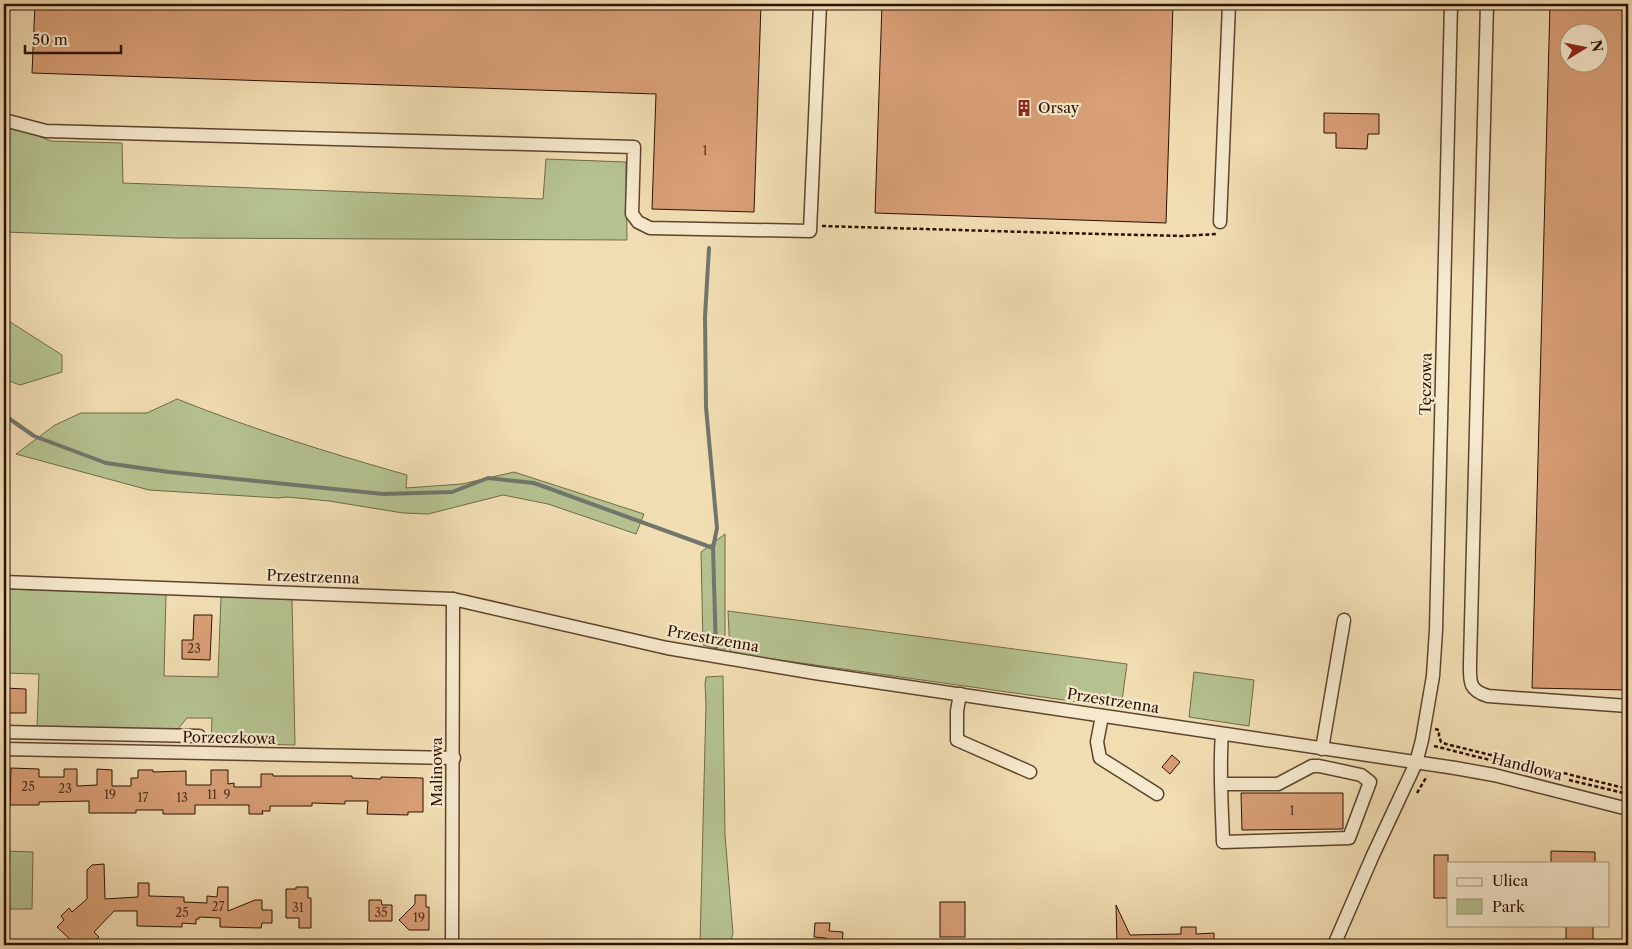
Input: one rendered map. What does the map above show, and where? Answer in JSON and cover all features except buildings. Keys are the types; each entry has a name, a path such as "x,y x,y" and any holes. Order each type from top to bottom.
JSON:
{"street":[{"path":"4,120 46,131 634,148 632,214 638,222 650,228 810,231 820,4"},
{"path":"1220,222 1229,4"},
{"name":"Tęczowa","path":"1334,944 1372,854 1416,763 1433,676 1436,630 1451,4"},
{"path":"1488,4 1470,663 1471,684 1475,690 1488,696 1628,706"},
{"name":"Przestrzenna","path":"4,582 453,598 667,648 1416,763"},
{"name":"Malinowa","path":"452,945 453,598"},
{"path":"1322,749 1344,620"},
{"path":"960,694 957,711 957,740 1030,772"},
{"path":"1102,716 1097,742 1100,758 1157,794"},
{"path":"4,732 199,736"},
{"path":"1221,784 1278,784 1312,766 1361,775 1370,782 1349,838 1223,842 1221,784 1222,734"},
{"name":"Porzeczkowa","path":"4,749 454,758"},
{"name":"Handlowa","path":"1416,763 1494,775 1628,810"}],"path":[{"path":"811,225 1183,236 1219,234 1220,222"},
{"path":"1432,728 1440,730 1441,742 1446,744 1628,789"}],"green space":[{"path":"4,128 23,130 51,141 122,143 123,183 543,199 546,159 626,162 627,240 175,238 4,232"},
{"path":"4,318 62,355 62,372 20,385 4,379"},
{"path":"177,399 291,440 407,475 406,488 462,484 514,472 644,514 636,534 548,504 503,495 428,514 403,513 329,501 287,497 149,490 16,454 55,425 81,413 147,413"},
{"path":"725,534 725,651 703,645 701,552"},
{"path":"6,589 166,594 164,676 218,677 221,597 292,599 295,745 211,743 212,718 187,718 177,730 37,727 39,674 4,673"},
{"path":"728,611 1127,664 1121,708 730,653"},
{"path":"1194,672 1254,680 1249,726 1189,717"},
{"path":"723,676 725,835 733,934 729,945 700,945 705,684 706,677"},
{"path":"5,851 33,852 32,909 5,909"}],"waterway":[{"path":"709,248 705,317 706,407 717,528 713,548"},
{"path":"4,415 34,436 106,463 169,472 383,494 452,492 488,478 534,483 713,548 716,651"}],"place":[{"name":"Orsay","path":"1024,108"}]}
